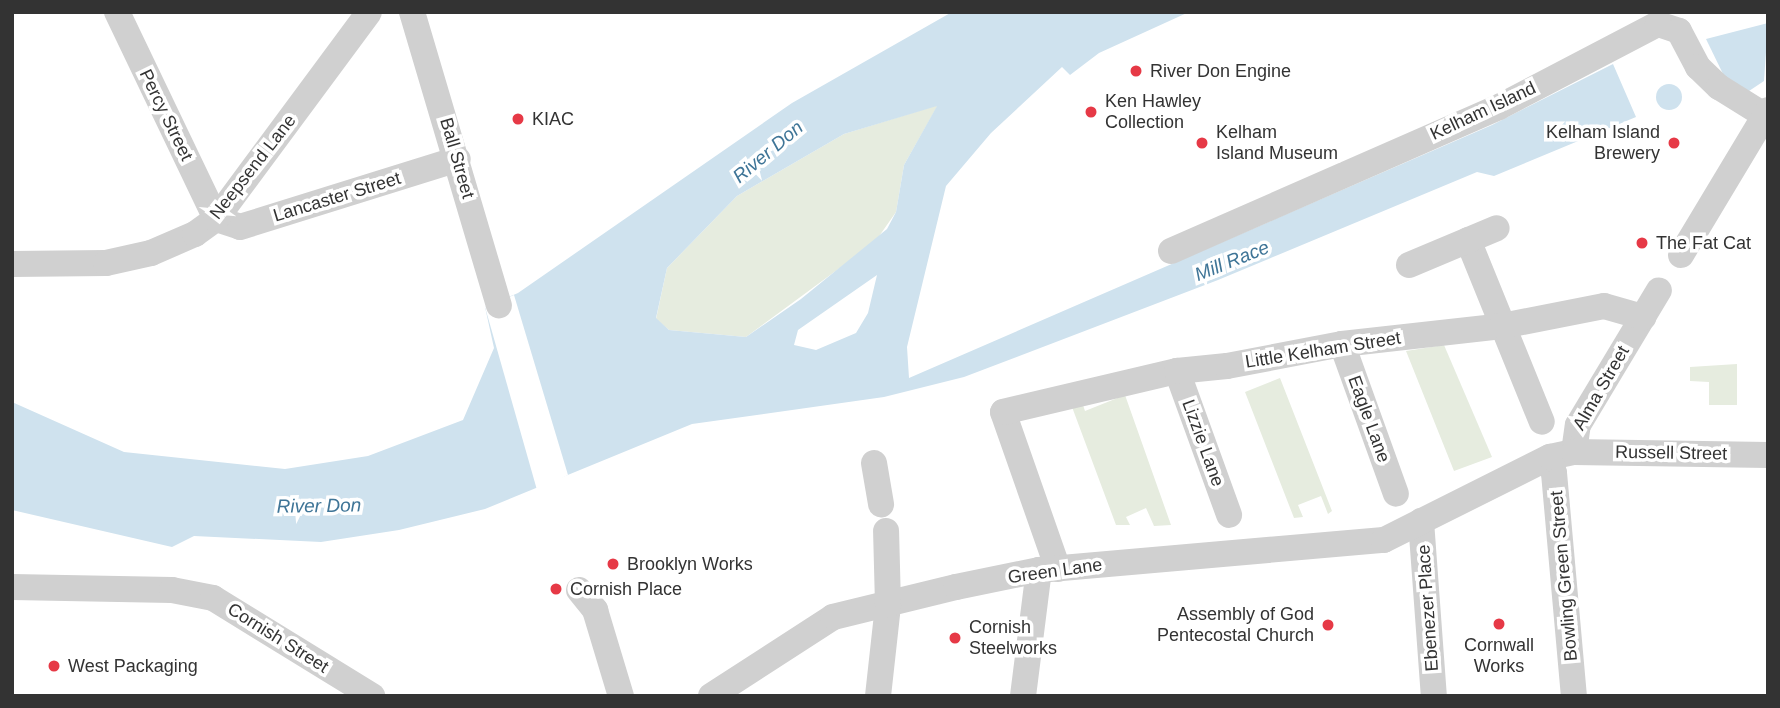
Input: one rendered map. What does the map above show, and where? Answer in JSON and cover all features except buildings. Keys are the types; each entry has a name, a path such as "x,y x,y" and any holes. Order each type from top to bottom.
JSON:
{"street":[{"name":"Percy Street","path":"117,12 216,219"},
{"name":"Neepsend Lane","path":"12,264 84,266 128,259 195,234 216,219 369,12"},
{"name":"Ball Street","path":"412,12 458,159 498,303"},
{"name":"Kelham Island","path":"1171,251 1499,107 1651,26 1676,20 1698,67 1719,88 1766,112"},
{"path":"1681,255 1766,112"},
{"name":"Lancaster Street","path":"216,219 240,228 458,159"},
{"path":"1409,265 1497,228"},
{"path":"1468,240 1542,422"},
{"name":"Alma Street","path":"1561,455 1659,290"},
{"name":"Little Kelham Street","path":"1049,570 1003,412 1177,371 1342,344 1502,326 1604,306 1643,317"},
{"name":"Eagle Lane","path":"1342,344 1396,494"},
{"name":"Lizzie Lane","path":"1177,371 1229,514"},
{"path":"1421,521 1561,455"},
{"name":"Russell Street","path":"1561,455 1768,455"},
{"name":"Bowling Green Street","path":"1561,455 1554,473 1574,696"},
{"path":"874,463 881,504"},
{"name":"Green Lane","path":"712,696 833,617 1049,570 1384,540 1421,521"},
{"name":"Ebenezer Place","path":"1421,521 1434,696"},
{"path":"878,696 888,606 886,531"},
{"path":"1023,696 1049,570"},
{"name":"Cornish Street","path":"12,587 172,590 212,598 372,696"},
{"path":"579,590 595,610 621,696"}],"shaded area":[{"path":"938,105 904,165 896,212 875,242 746,337 669,330 656,319 667,268 737,196 844,134"},
{"path":"1444,345 1492,457 1454,471 1406,351"},
{"path":"1737,364 1737,405 1709,405 1709,382 1690,381 1690,367"},
{"path":"1280,378 1332,511 1328,514 1321,496 1298,505 1303,517 1294,518 1245,392"},
{"path":"1125,395 1171,525 1154,526 1146,508 1126,517 1130,525 1116,525 1072,407 1083,405 1085,411"}],"water":[{"path":"952,12 1189,12 1099,53 1070,75 1062,67 991,133 946,186 907,347 909,378 1492,125 1613,64 1636,117 1494,176 1477,172 1218,280 964,377 884,397 692,424 485,509 399,530 321,542 194,536 172,547 12,510 12,402 124,452 285,469 368,456 463,420 494,348 485,307 518,293 792,103","holes":["937,106 904,165 896,212 887,229 801,299 746,337 669,330 656,318 667,268 737,196 844,134","877,275 868,313 856,333 816,350 794,345 798,330"]},
{"path":"1768,23 1764,81 1749,91 1725,78 1706,39"},
{"path":"1669,84 1678,88 1682,97 1678,106 1669,110 1660,106 1656,97 1660,88"}],"pier":[{"path":"514,295 568,475 537,490 485,307"}],"place":[{"name":"River Don Engine","path":"1136,71"},
{"name":"Ken Hawley Collection","path":"1091,112"},
{"name":"KIAC","path":"518,119"},
{"name":"Kelham Island Museum","path":"1202,143"},
{"name":"Kelham Island Brewery","path":"1674,143"},
{"name":"The Fat Cat","path":"1642,243"},
{"name":"Brooklyn Works","path":"613,564"},
{"name":"Cornish Place","path":"556,589"},
{"name":"Cornwall Works","path":"1499,624"},
{"name":"Assembly of God Pentecostal Church","path":"1328,625"},
{"name":"Cornish Steelworks","path":"955,638"},
{"name":"West Packaging","path":"54,666"}],"water label":[{"name":"River Don","path":"768,152"},
{"name":"Mill Race","path":"1232,261"},
{"name":"River Don","path":"319,506"}]}
